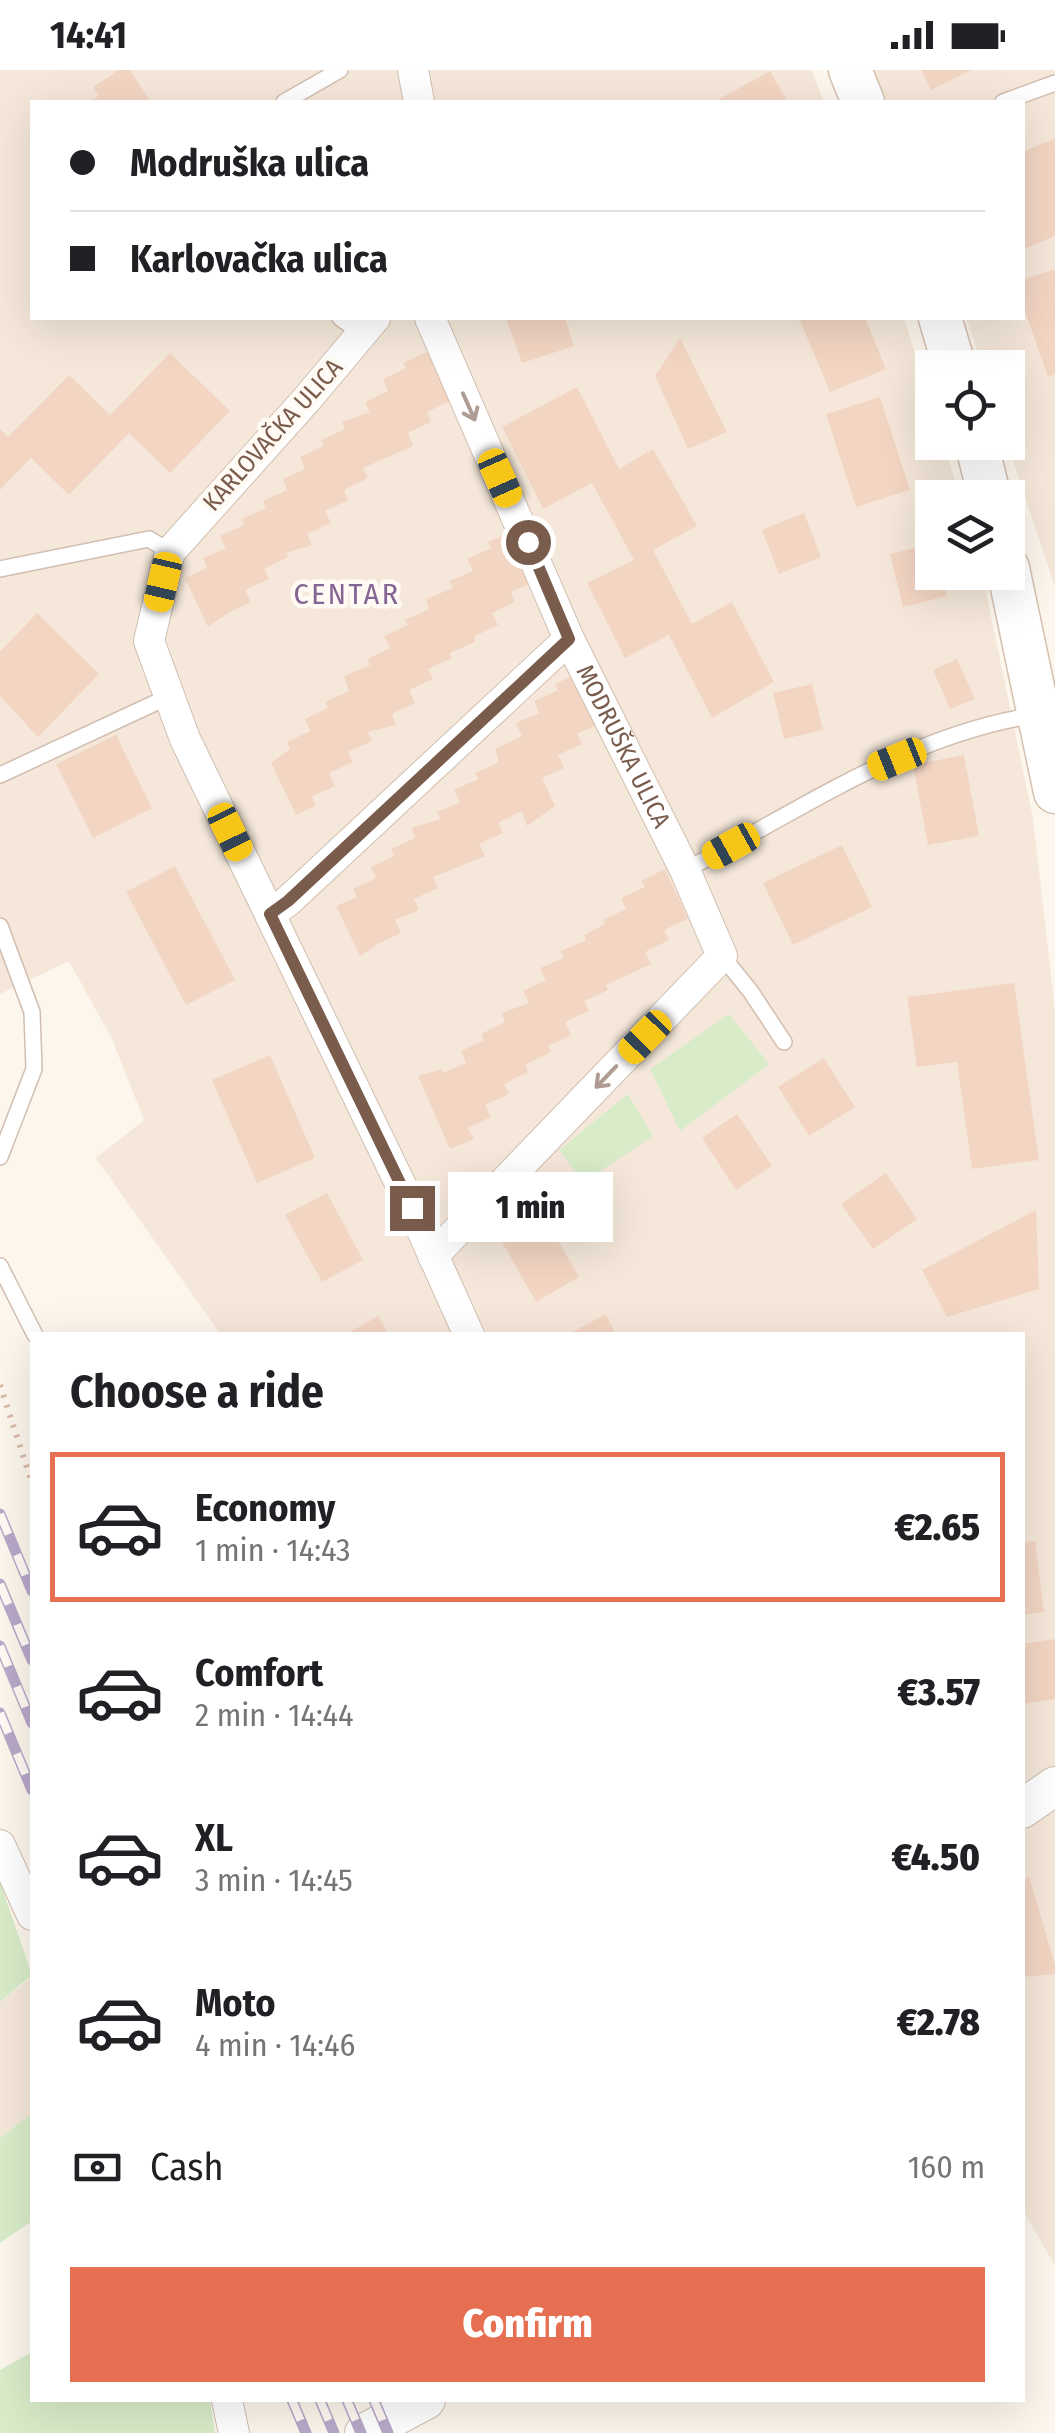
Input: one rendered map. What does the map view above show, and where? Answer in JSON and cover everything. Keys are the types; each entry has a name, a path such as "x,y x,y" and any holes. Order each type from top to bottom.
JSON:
{"main road":[{"path":"850,70 862,100"},
{"path":"941,320 950,350"},
{"path":"1013,590 1055,792"}],"street":[{"path":"413,70 420,100"},
{"name":"MODRUŠKA ULICA","path":"431,320 569,639 685,870 722,956"},
{"name":"KARLOVAČKA ULICA","path":"360,323 170,552 150,641 186,739 468,1332"},
{"path":"270,914 569,639"},
{"path":"433,1256 722,956"},
{"path":"1025,1808 1055,1786"},
{"path":"0,1845 30,1911"},
{"path":"227,2402 234,2433"},
{"path":"364,2433 422,2402"}],"lane":[{"path":"288,100 340,70"},
{"path":"1008,100 1055,82"},
{"path":"0,568 149,539 170,552"},
{"path":"0,775 170,696"},
{"path":"685,870 869,770 999,721 1040,715"},
{"path":"0,926 32,1012 34,1070 0,1157"},
{"path":"722,956 784,1042"},
{"path":"0,1266 34,1332"}],"path":[{"path":"0,1385 30,1477"}],"shaded area":[{"path":"0,70 812,70 823,100 30,100 30,320 905,320 915,353 915,460 948,460 955,480 915,480 915,590 986,590 1033,818 1055,1010 1055,2266 1025,2213 1025,1332 219,1332 96,1158 144,1120 112,1039 69,961 0,994"},
{"path":"874,70 1055,70 1055,587 1025,496 1025,480 1020,480 1013,460 1025,460 1025,350 977,350 967,320 1025,320 1025,100 886,100"},
{"path":"30,1979 30,2115 0,2138 0,2002"}],"green space":[{"path":"729,1014 769,1064 680,1131 650,1069"},
{"path":"628,1094 653,1136 584,1182 559,1150"},
{"path":"0,1882 30,1977 0,2002"},
{"path":"30,2115 30,2222 0,2243 0,2138"},
{"path":"30,2353 30,2402 210,2402 215,2433 0,2433 0,2370"}],"building":[{"path":"119,70 130,70 150,100 92,100 99,96 93,87"},
{"path":"921,70 972,70 931,90"},
{"path":"770,71 787,100 718,100"},
{"path":"1055,138 1055,236 1025,249 1025,151"},
{"path":"1055,269 1055,374 1048,377 1025,312 1025,279"},
{"path":"507,320 566,320 574,346 522,363"},
{"path":"800,320 866,320 886,369 830,392"},
{"path":"680,338 727,432 688,449 655,376"},
{"path":"427,352 450,401 427,412 431,422 408,433 413,446 363,468 368,478 344,490 348,500 325,511 331,523 307,534 312,545 286,553 288,557 264,569 269,579 245,590 251,602 208,627 185,578 207,568 203,558 226,548 220,536 244,525 242,519 266,508 263,501 287,490 283,479 305,469 300,457 324,446 321,440 345,429 342,422 370,412 365,402 388,391 383,379 406,368 403,363"},
{"path":"170,353 230,411 170,473 129,433 69,495 31,458 0,490 0,429 8,437 69,375 110,415"},
{"path":"577,387 619,469 653,449 697,526 653,550 692,624 732,602 774,682 712,718 669,635 625,658 587,583 634,560 592,483 543,509 502,427"},
{"path":"880,397 910,490 856,507 826,414"},
{"path":"804,513 821,557 779,574 762,530"},
{"path":"512,531 535,581 511,592 515,602 492,613 498,625 475,636 475,642 450,653 452,658 428,669 433,679 409,690 415,703 392,714 396,725 368,732 372,741 348,752 353,762 329,773 335,786 312,796 315,806 296,815 271,763 290,749 287,742 310,731 305,719 328,708 325,702 349,691 344,676 370,665 367,659 390,648 384,636 429,609 426,599 453,588 449,581 473,571 467,559 491,548 488,542"},
{"path":"915,548 915,590 946,590 947,596 903,607 890,554"},
{"path":"37,613 99,674 38,737 0,696 0,652"},
{"path":"957,659 975,699 950,709 933,670"},
{"path":"579,673 601,723 577,734 582,744 558,755 564,768 542,778 555,806 527,826 522,811 498,823 503,833 479,844 485,856 433,877 438,888 414,899 419,910 395,920 401,933 360,956 336,906 357,897 353,889 376,878 371,867 394,856 391,849 415,838 412,828 440,819 437,812 460,802 454,790 478,779 475,773 499,762 495,749 522,736 516,723 539,713 534,701 558,690 555,684"},
{"path":"812,684 823,730 784,739 773,693"},
{"path":"116,735 152,808 93,838 56,764"},
{"path":"964,755 979,836 928,845 913,765"},
{"path":"842,845 872,907 793,945 763,883"},
{"path":"175,866 235,980 186,1005 126,892"},
{"path":"665,869 688,919 664,930 669,940 645,952 651,964 606,985 608,990 584,1001 589,1011 565,1022 571,1035 548,1046 551,1052 525,1065 528,1072 504,1084 509,1094 485,1105 491,1117 468,1128 474,1139 450,1149 418,1076 442,1069 443,1073 466,1063 461,1051 484,1040 481,1034 505,1022 502,1013 529,1003 523,991 546,980 540,968 564,958 561,951 586,940 584,935 605,924 603,920 626,909 621,898 645,887 641,881"},
{"path":"1014,983 1039,1160 972,1169 957,1062 917,1067 907,997"},
{"path":"270,1055 315,1158 257,1183 212,1080"},
{"path":"824,1058 855,1107 809,1136 778,1087"},
{"path":"737,1114 772,1166 736,1190 702,1138"},
{"path":"886,1173 917,1219 873,1249 841,1204"},
{"path":"327,1193 363,1260 322,1282 285,1215"},
{"path":"1036,1210 1039,1289 947,1317 922,1270"},
{"path":"544,1216 579,1277 536,1302 501,1240"},
{"path":"606,1314 615,1332 573,1332"},
{"path":"378,1316 387,1332 350,1332"},
{"path":"1035,1541 1044,1612 1025,1615 1025,1542"},
{"path":"1055,1639 1055,1699 1025,1704 1025,1644"},
{"path":"1029,1876 1055,1974 1025,1977 1025,1879"}],"railway":[{"path":"0,1514 30,1586"},
{"path":"0,1584 30,1655"},
{"path":"0,1646 30,1718"},
{"path":"0,1713 30,1785"},
{"path":"293,2402 306,2433"},
{"path":"321,2402 334,2433"},
{"path":"348,2402 361,2433"},
{"path":"375,2402 388,2433"}],"district":[{"name":"CENTAR","path":"347,594"}],"route":[{"path":"412,1208 270,914 569,639 528,542"}]}
